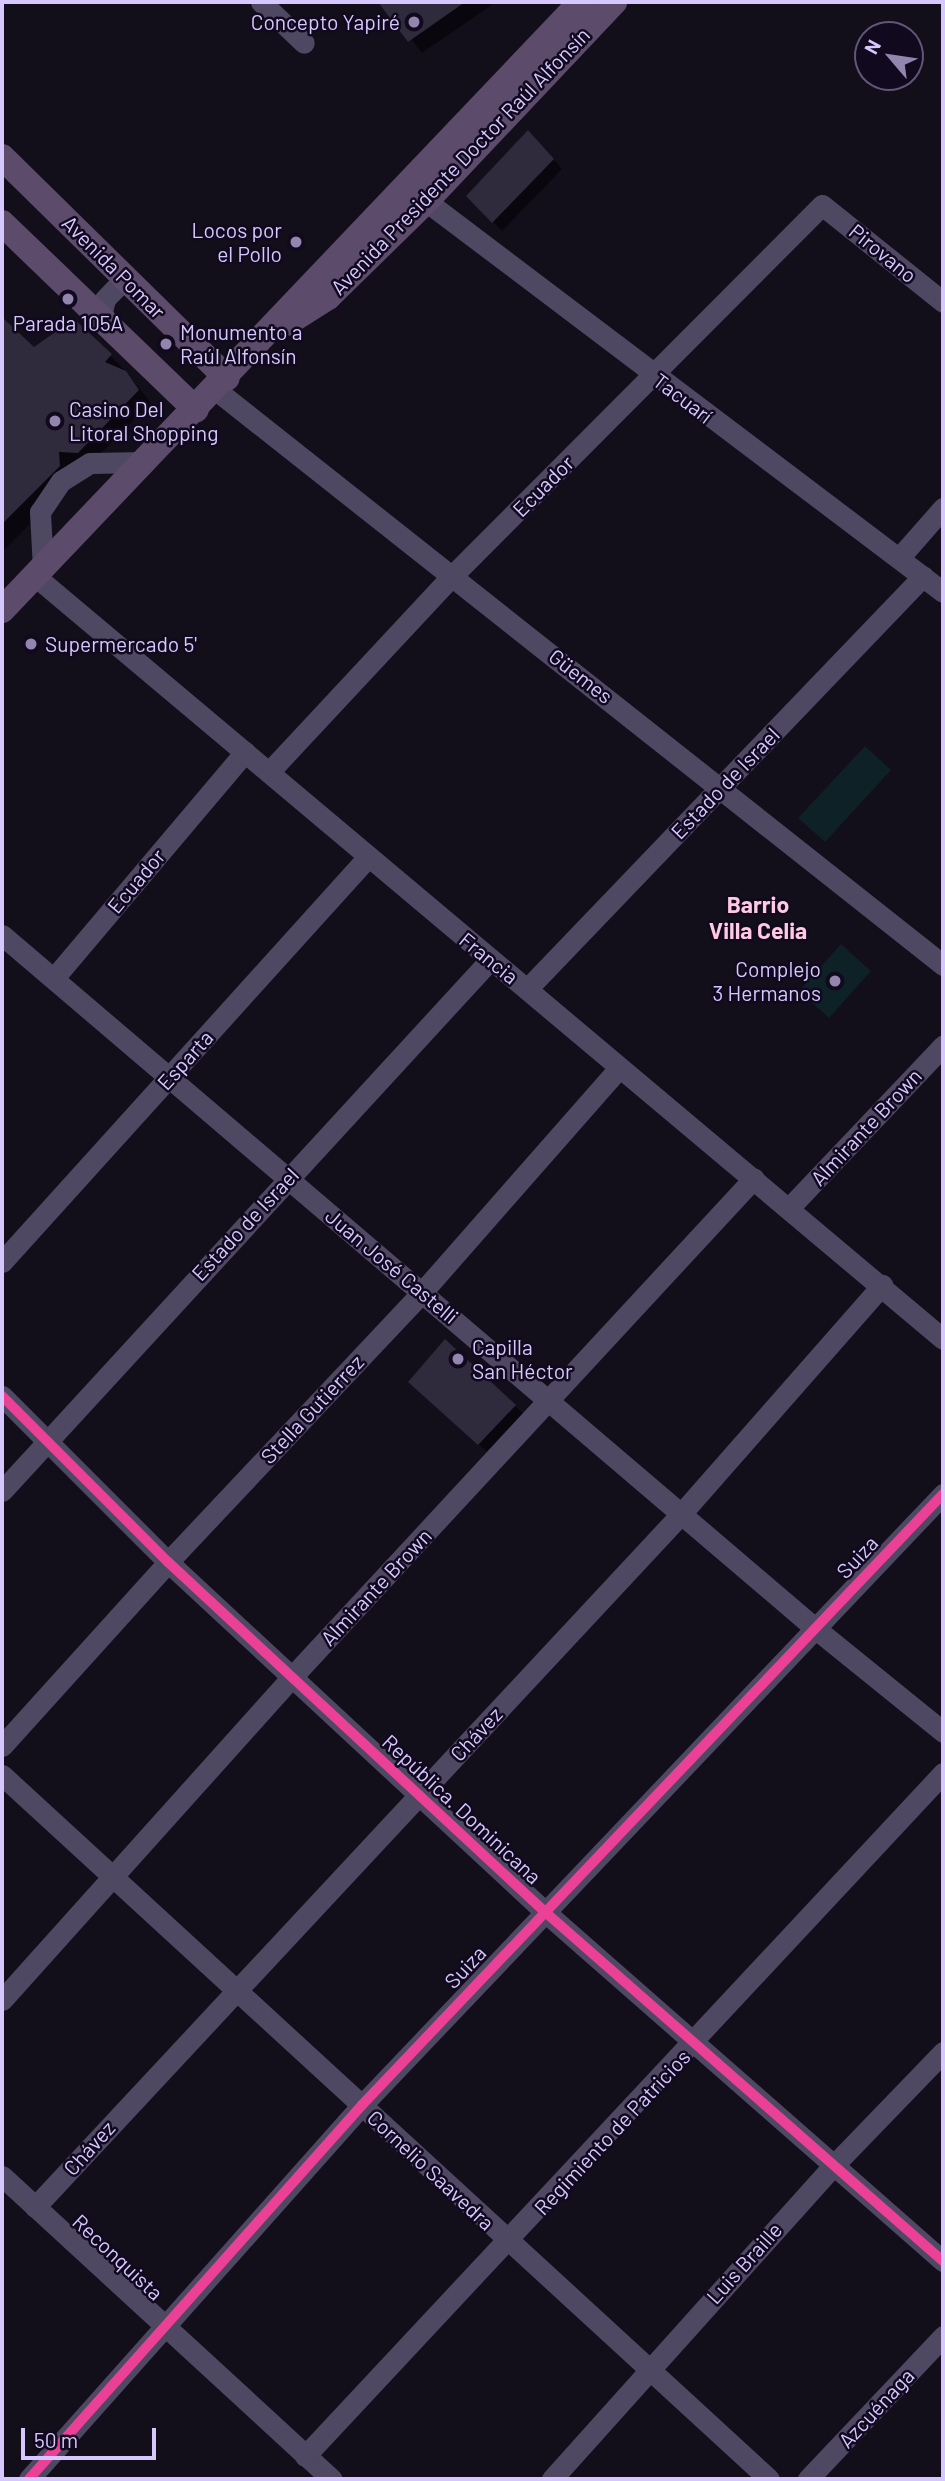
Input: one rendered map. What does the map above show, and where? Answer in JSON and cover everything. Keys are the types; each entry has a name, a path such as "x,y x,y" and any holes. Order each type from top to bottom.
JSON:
{"main road":[{"name":"Avenida Presidente Doctor Raúl Alfonsín","path":"2,610 265,337 328,297 581,2"},
{"name":"Avenida Presidente Doctor Raúl Alfonsín","path":"416,194 614,2"},
{"name":"Avenida Pomar","path":"2,157 125,278 221,384"},
{"path":"2,222 196,410"}],"street":[{"path":"261,2 304,43"},
{"name":"Tacuarí","path":"416,194 653,376 943,592"},
{"name":"Ecuador","path":"270,772 451,577 822,205"},
{"name":"Pirovano","path":"822,205 943,302"},
{"path":"106,325 102,312 105,299 125,278"},
{"name":"Güemes","path":"221,384 451,577 721,787 943,965"},
{"path":"39,572 40,512 61,481 90,463 145,462"},
{"path":"900,558 943,508"},
{"name":"Francia","path":"39,572 367,858 754,1178 943,1339"},
{"name":"Estado de Israel","path":"527,989 923,576"},
{"name":"Ecuador","path":"54,978 245,752"},
{"name":"Esparta","path":"2,1262 367,858"},
{"name":"Juan José Castelli","path":"2,935 167,1079 424,1290 816,1629 943,1732"},
{"name":"Estado de Israel","path":"2,1491 490,960"},
{"name":"Almirante Brown","path":"789,1208 943,1046"},
{"name":"Stella Gutierrez","path":"2,1746 168,1562 424,1290 619,1068"},
{"name":"Almirante Brown","path":"2,2000 291,1678 754,1178"},
{"name":"Chávez","path":"35,2207 234,1989 681,1514 882,1285"},
{"name":"República. Dominicana","path":"2,1396 168,1562 418,1796 693,2045 943,2261"},
{"name":"Suiza","path":"29,2479 362,2105 943,1494"},
{"name":"Regimiento de Patricios","path":"305,2456 693,2045 943,1773"},
{"name":"Cornelio Saavedra","path":"2,1774 109,1878 362,2105 647,2370 769,2479"},
{"name":"Luis Braille","path":"552,2479 647,2370 834,2165 943,2052"},
{"name":"Reconquista","path":"2,2176 332,2479"},
{"name":"Azcuénaga","path":"808,2479 943,2336"}],"green space":[{"path":"865,746 891,770 825,842 798,818"},
{"name":"Complejo 3 Hermanos","path":"841,944 871,971 829,1018 799,991"}],"building":[{"name":"Concepto Yapiré","path":"378,2 465,2 408,42"},
{"path":"528,130 554,159 492,223 466,196"},
{"name":"Casino Del Litoral Shopping","path":"2,317 34,347 74,319 112,354 105,362 126,371 139,390 78,453 59,452 60,466 2,524"},
{"name":"Capilla San Héctor","path":"445,1339 516,1405 478,1445 408,1382"}],"cycle path":[{"path":"2,1396 168,1562 544,1911 943,2261"},
{"path":"29,2479 362,2105 943,1494"}],"place":[{"name":"Concepto Yapiré","path":"414,22"},
{"name":"Locos por el Pollo","path":"296,242"},
{"name":"Parada 105A","path":"68,299"},
{"name":"Monumento a Raúl Alfonsín","path":"166,344"},
{"name":"Casino Del Litoral Shopping","path":"55,421"},
{"name":"Supermercado 5'","path":"31,644"},
{"name":"Complejo 3 Hermanos","path":"835,981"},
{"name":"Capilla San Héctor","path":"458,1359"}],"district":[{"name":"Barrio Villa Celia","path":"758,917"}]}
